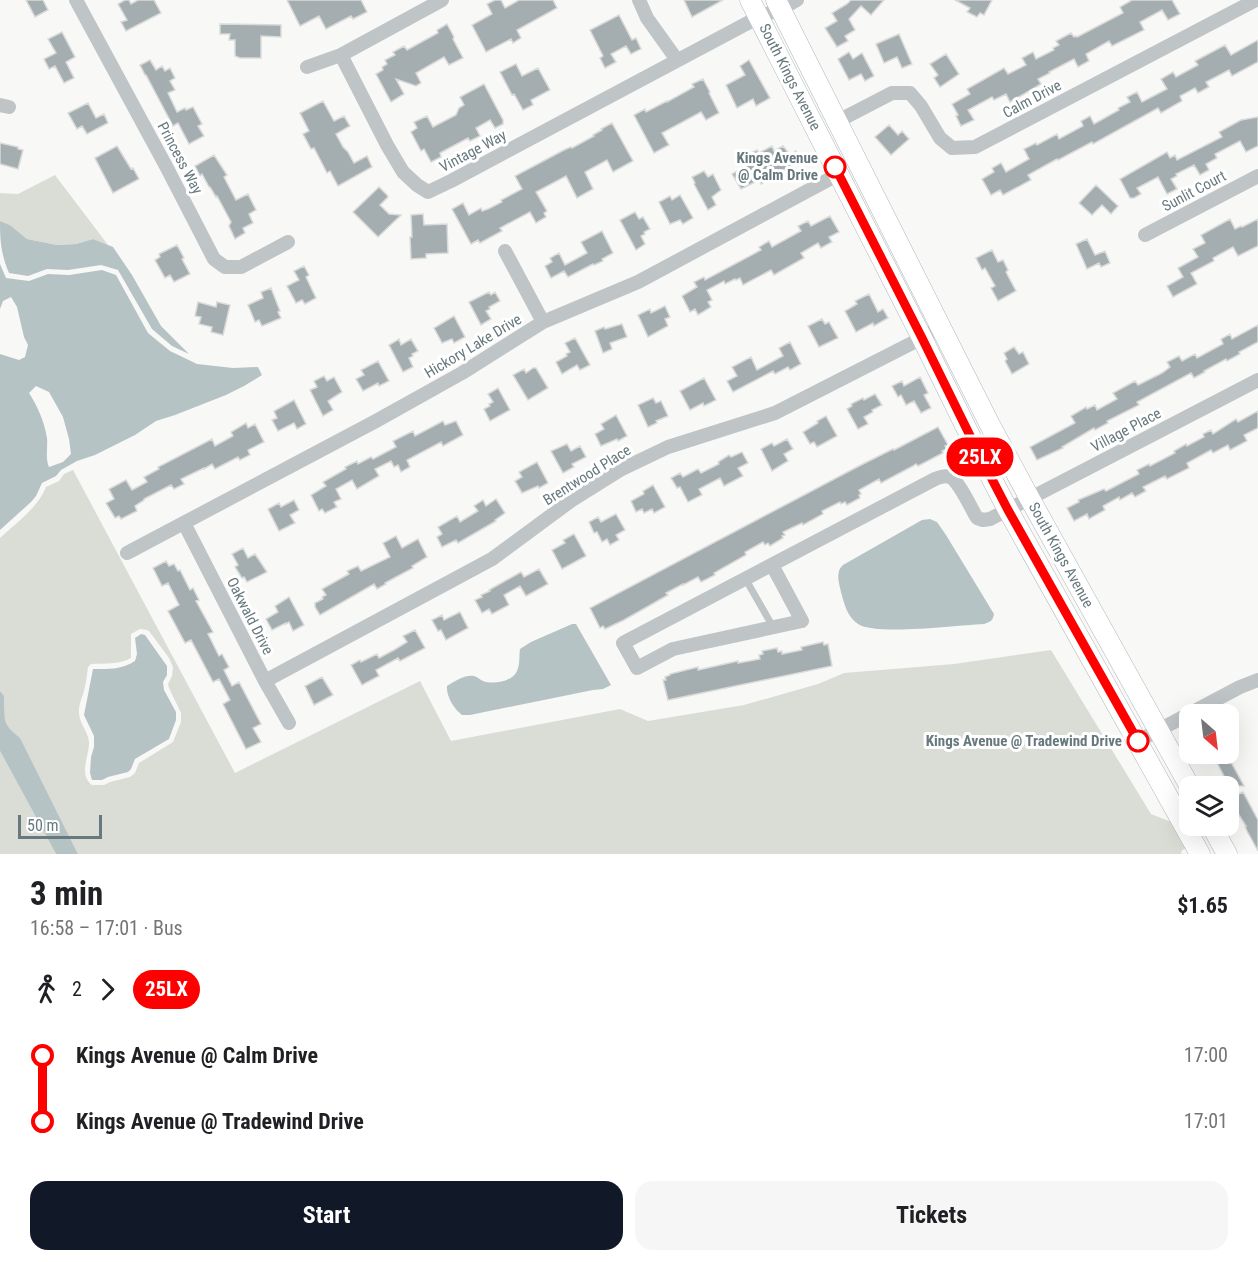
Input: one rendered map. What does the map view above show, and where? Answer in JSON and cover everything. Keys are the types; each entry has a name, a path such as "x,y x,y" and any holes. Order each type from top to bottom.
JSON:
{"main road":[{"name":"South Kings Avenue","path":"785,3 838,121 990,425 1184,776"},
{"name":"South Kings Avenue","path":"755,8 1008,510 1200,854"},
{"path":"1217,836 1227,854"}],"street":[{"name":"Princess Way","path":"76,0 214,259 225,267 241,267 288,242"},
{"path":"308,67 341,55 442,0"},
{"path":"639,0 647,18 677,60"},
{"name":"Calm Drive","path":"838,121 892,93 910,93 921,106 940,138 952,148 975,147 1256,0"},
{"name":"Vintage Way","path":"341,55 387,145 404,172 428,192 677,60 755,8 785,3"},
{"name":"Hickory Lake Drive","path":"127,553 462,373 543,322 638,282 838,174"},
{"name":"Sunlit Court","path":"1145,235 1258,176"},
{"path":"505,251 543,322"},
{"name":"Brentwood Place","path":"265,681 492,559 572,500 620,470 668,447 775,413 922,338 941,326"},
{"name":"Village Place","path":"772,565 941,477 952,478 977,518 990,519 1258,380"},
{"name":"Oakwald Drive","path":"184,524 289,723"},
{"path":"772,565 802,621 674,649 637,668 623,643 745,578 772,565"},
{"path":"1138,741 1240,687 1258,680"}],"lane":[{"path":"745,578 773,627"}],"shaded area":[{"path":"55,175 108,245 93,239 76,244 57,245 27,239 10,225 0,221 0,193 18,194"},
{"path":"0,221 10,225 27,239 57,245 76,244 93,239 113,247 161,326 189,354 172,346 152,329 118,270 101,265 68,270 47,269 28,276 9,273 4,260"},
{"path":"0,264 6,278 29,281 48,274 69,275 102,270 116,275 148,333 170,351 197,364 233,368 258,367 262,375 226,395 156,421 135,435 61,470 56,476 42,483 31,502 0,530 0,354 19,360 25,357 28,345 17,307 11,297 3,301 0,309","holes":["36,386 49,392 63,417 71,454 63,462 49,467 44,426 29,393"]},
{"path":"73,470 235,773 420,681 451,741 620,709 648,721 744,705 818,684 844,673 954,664 1051,650 1151,814 1176,824 1179,836 1182,836 1187,848 1182,850 1181,854 78,854 20,739 10,731 5,723 4,698 0,691 0,538 32,509 46,487 59,481 64,474","holes":["140,629 149,631 173,667 168,684 181,713 181,722 173,742 139,763 135,773 130,777 104,785 92,785 85,771 89,741 79,711 88,667 91,664 116,663 131,658 131,634"]},
{"path":"930,519 937,522 946,535 994,614 992,620 984,624 899,630 858,624 849,614 843,601 838,578 843,565 922,520"},
{"path":"576,624 611,685 603,689 470,715 462,715 453,706 447,686 467,676 490,683 509,679 518,668 520,649"},
{"path":"141,634 145,635 167,666 167,675 163,682 164,690 176,712 176,720 169,739 135,759 128,772 102,780 92,780 90,773 94,736 84,715 93,669 120,667 135,661 137,654 135,638"},
{"path":"0,691 4,696 5,720 20,738 78,854 56,854 0,751"},
{"path":"0,751 56,854 0,854"}],"building":[{"path":"26,0 43,0 48,10 35,17"},
{"path":"129,0 131,4 138,0 154,0 161,13 126,31 121,22 127,20 118,4"},
{"path":"287,0 361,0 367,12 353,19 351,16 326,29 319,16 300,26"},
{"path":"501,0 505,8 519,0 553,0 557,8 517,30 521,38 513,43 511,39 486,52 472,25 492,14 487,4"},
{"path":"684,0 723,0 692,17"},
{"path":"851,0 884,0 871,15 861,6 849,19 855,30 845,36 848,41 837,47 825,28 837,21 832,13"},
{"path":"955,0 992,0 984,15 980,13 977,17 967,12 970,8"},
{"path":"1132,0 1172,0 1180,14 1168,20 1162,10 1140,22 1144,30 1112,46 1109,41 1086,54 1089,61 1078,67 1074,59 1038,79 1041,84 1010,102 1006,94 994,100 992,97 968,110 974,120 961,126 952,104 970,94 967,89 1004,68 1008,74 1026,65 1022,58 1033,52 1036,59 1054,50 1053,48 1059,45 1056,41 1071,33 1077,37 1123,13 1120,7"},
{"path":"619,15 632,40 636,38 641,49 631,54 626,46 611,54 616,62 605,68 600,58 603,56 590,30"},
{"path":"220,24 281,25 281,37 261,36 261,58 240,58 235,56 235,40 229,40 230,34 220,34"},
{"path":"447,24 463,58 449,65 444,57 416,73 421,83 416,86 396,79 404,94 391,102 376,74 387,64 385,60 395,55 393,52 404,46 407,50 438,33 437,30"},
{"path":"62,32 75,57 66,62 74,78 64,83 55,66 49,69 44,59 56,53 48,39"},
{"path":"899,34 912,64 902,68 897,57 884,63 876,44"},
{"path":"1258,40 1258,62 1232,76 1229,70 1206,82 1209,87 1198,93 1195,88 1180,96 1182,101 1161,113 1158,108 1093,144 1092,142 1057,159 1028,175 1031,180 1003,195 1000,190 991,195 982,179 994,172 992,168 1001,163 1006,172 1029,159 1024,149 1057,134 1059,139 1083,126 1081,121 1090,116 1094,124 1119,110 1118,108 1130,102 1127,97 1137,92 1142,102 1167,89 1161,79 1173,72 1176,77 1198,65 1195,61 1225,45 1231,55"},
{"path":"849,52 853,59 862,53 874,76 865,81 861,74 849,80 838,59"},
{"path":"946,54 959,74 940,87 934,78 938,75 930,64"},
{"path":"150,60 156,70 162,66 165,71 170,68 175,78 170,81 175,90 168,93 177,112 193,107 202,124 198,126 204,136 189,144 178,123 173,126 140,65"},
{"path":"749,60 770,98 756,106 753,99 737,108 726,85 745,75 740,66"},
{"path":"516,64 522,76 538,68 550,90 531,100 533,105 523,110 500,72"},
{"path":"703,79 719,113 706,120 701,112 662,133 669,145 654,153 634,115 667,102 694,87 692,84"},
{"path":"484,84 503,124 495,128 490,120 476,128 480,136 470,141 468,138 440,153 441,157 431,162 424,149 421,151 411,132 417,128 414,122 427,116 433,127 456,115 459,108 464,105 460,97"},
{"path":"323,101 334,121 344,116 350,126 336,134 354,163 367,156 372,167 338,186 330,171 327,173 314,148 311,149 303,134 309,131 300,113"},
{"path":"88,103 96,118 104,114 108,123 87,134 82,126 77,129 68,113"},
{"path":"1258,117 1258,146 1246,152 1240,141 1215,154 1217,158 1206,164 1209,170 1200,175 1194,165 1176,174 1177,176 1171,179 1177,189 1167,194 1158,177 1137,188 1141,194 1130,198 1120,179 1167,152 1170,158 1175,155 1177,160 1222,137 1219,132 1241,120"},
{"path":"612,123 633,161 613,172 607,160 585,172 593,189 577,198 566,176 536,192 547,211 544,213 546,217 536,223 530,212 500,228 502,231 480,243 478,240 471,244 452,209 463,203 469,215 481,208 482,211 502,202 501,200 522,189 515,176 594,136"},
{"path":"889,125 898,135 902,131 909,139 891,155 875,137"},
{"path":"0,143 23,150 18,169 0,164"},
{"path":"117,146 139,179 113,193 95,158"},
{"path":"772,146 774,151 783,146 790,155 796,151 801,161 761,184 759,180 741,189 732,174 750,164 745,156 757,150 759,153"},
{"path":"214,155 227,175 224,177 236,200 248,194 256,210 249,214 253,223 243,228 245,233 235,239 229,226 231,222 217,196 202,174 200,176 195,166"},
{"path":"704,171 708,177 713,174 721,190 712,197 716,205 708,210 692,177"},
{"path":"1096,185 1118,206 1111,214 1102,205 1092,215 1079,203"},
{"path":"379,187 388,197 380,205 389,214 401,215 378,237 353,212"},
{"path":"680,195 693,218 683,224 680,220 670,224 659,202 670,196 672,200"},
{"path":"635,212 639,219 643,217 650,229 641,236 645,244 636,250 620,220"},
{"path":"423,214 424,225 447,224 448,253 426,254 426,258 411,259 411,215"},
{"path":"830,216 839,232 829,237 832,242 821,248 818,243 801,253 804,258 774,275 771,270 743,285 740,278 725,284 724,281 707,290 712,300 708,302 711,307 698,315 695,309 690,312 682,296 697,287 694,282 704,277 705,280 761,250 759,247 769,241 772,247 801,231 798,226 808,221 811,226"},
{"path":"1230,219 1235,229 1258,219 1258,246 1238,256 1233,247 1213,258 1214,261 1191,273 1197,284 1173,297 1167,286 1183,277 1178,268 1198,257 1193,249 1205,243 1201,235"},
{"path":"602,231 613,253 602,259 603,261 568,277 564,271 551,278 545,266 552,262 550,258 559,253 565,265 587,253 581,242"},
{"path":"1087,239 1095,255 1105,251 1110,263 1101,267 1099,263 1087,269 1076,244"},
{"path":"177,245 190,274 174,282 170,275 165,278 155,260 160,257 159,254"},
{"path":"992,250 998,262 1003,260 1008,270 1006,272 1016,291 998,301 991,288 995,286 985,268 982,270 976,258"},
{"path":"304,266 309,275 306,277 316,298 305,304 302,300 296,303 287,286 299,280 294,271"},
{"path":"271,288 281,318 262,326 259,320 255,322 248,305 263,298 261,292"},
{"path":"489,292 491,295 495,292 500,301 489,307 490,309 486,311 491,319 481,325 469,302"},
{"path":"869,294 878,312 883,309 888,318 856,332 845,311 857,304 855,301"},
{"path":"198,302 216,307 217,302 230,305 223,335 211,332 212,327 199,324 201,317 195,316"},
{"path":"665,306 670,317 665,319 668,326 648,337 638,315 650,309 651,313"},
{"path":"454,316 465,337 454,343 452,339 442,343 434,328"},
{"path":"822,319 825,324 829,322 838,338 819,347 808,326"},
{"path":"622,324 627,337 610,343 612,349 603,353 595,331"},
{"path":"1258,325 1258,342 1239,352 1240,354 1227,361 1226,359 1194,378 1191,373 1137,402 1139,405 1107,421 1108,423 1095,430 1094,428 1063,448 1037,460 1030,447 1075,423 1071,416 1086,407 1087,409 1095,405 1097,410 1117,399 1113,393 1135,381 1138,385 1162,373 1170,367 1167,362 1179,356 1182,361 1195,354 1197,358 1223,344 1221,339 1230,334 1232,339"},
{"path":"575,338 590,365 580,370 577,365 562,374 556,362 567,356 566,354 570,352 565,343"},
{"path":"399,339 401,345 411,339 418,351 409,358 413,367 403,372 389,345"},
{"path":"790,342 801,364 790,370 788,367 775,374 773,371 733,392 727,381 737,376 732,367 751,357 757,370 783,356 779,348"},
{"path":"1014,347 1019,354 1023,352 1029,364 1012,374 1005,361 1007,359 1004,353"},
{"path":"378,361 389,381 379,386 378,383 363,391 356,379 364,375 361,370"},
{"path":"536,368 548,388 528,400 513,375 524,369 526,373"},
{"path":"324,376 327,381 334,377 342,392 328,401 333,410 323,416 310,390 317,387 314,381"},
{"path":"920,377 928,393 924,395 931,408 921,413 914,401 906,405 901,395 898,397 892,386 902,381 904,386"},
{"path":"704,378 716,400 704,406 703,403 690,410 680,391"},
{"path":"498,388 510,410 490,421 484,409 493,402 488,394"},
{"path":"875,394 882,405 864,417 868,424 858,429 847,409 852,406 851,404"},
{"path":"653,398 656,403 661,401 668,416 648,427 638,405"},
{"path":"294,400 306,424 297,429 294,423 278,431 272,420 277,418 274,411"},
{"path":"1258,411 1258,428 1244,435 1247,441 1230,450 1228,445 1213,453 1211,450 1187,463 1189,468 1143,487 1146,491 1135,497 1132,493 1120,500 1119,497 1103,506 1105,510 1089,519 1087,514 1074,521 1067,508 1079,502 1078,500 1104,489 1106,491 1139,474 1137,470 1149,464 1150,466 1175,453 1174,451 1186,444 1187,446 1204,437 1203,434 1211,430 1213,434 1236,419 1238,422"},
{"path":"616,415 627,436 601,446 595,434 604,429 601,424"},
{"path":"826,416 837,436 817,447 814,442 810,444 803,432"},
{"path":"443,421 445,425 456,421 463,435 443,446 441,442 407,460 410,467 401,472 398,465 394,467 391,461 375,469 379,476 357,489 352,480 336,489 341,499 334,502 337,507 325,513 322,509 319,511 311,495 326,486 323,482 357,461 358,464 371,457 373,459 396,447 393,441 413,431 415,436"},
{"path":"246,423 248,428 255,424 264,442 248,450 250,455 240,460 238,457 215,469 212,464 181,479 184,484 174,489 171,485 144,499 135,506 137,511 121,519 119,516 115,518 106,503 114,499 109,489 126,480 132,490 147,482 144,477 159,469 158,467 212,439 215,446 233,436 231,432"},
{"path":"938,427 948,445 945,446 947,449 942,451 943,453 918,466 916,464 881,483 879,479 859,490 860,498 847,505 845,502 841,504 840,502 822,511 823,514 803,525 802,523 783,532 785,535 782,536 783,538 770,546 763,542 745,552 746,555 714,573 715,575 701,582 698,577 666,593 668,595 624,620 605,629 603,626 600,628 590,608 859,466"},
{"path":"787,439 793,449 784,454 788,461 772,471 761,449 772,443 774,446"},
{"path":"567,444 571,451 580,446 586,457 572,464 574,467 563,473 551,451"},
{"path":"742,452 748,463 738,468 743,476 724,486 720,478 699,489 702,495 688,502 680,487 677,488 671,478 680,473 683,477 698,469 701,473 719,464 718,462 729,455 731,457"},
{"path":"537,462 548,483 522,493 515,481 522,477 519,472"},
{"path":"653,485 665,507 654,513 652,509 644,513 642,509 636,512 631,501 644,494 643,491"},
{"path":"496,499 505,513 496,521 458,543 456,540 442,547 437,537 442,534 438,527 457,516 460,522 478,511 474,506 483,500 486,506"},
{"path":"294,500 299,510 290,515 295,523 279,531 268,509 279,503 281,507"},
{"path":"616,514 625,530 616,535 619,540 610,545 607,539 602,542 597,532 594,533 589,522 598,517 601,522"},
{"path":"574,534 586,556 562,569 552,550 565,543 563,540"},
{"path":"396,536 402,548 418,539 427,557 377,589 374,584 320,615 315,603 326,595 322,589 349,574 347,571 358,566 361,571 390,557 383,543"},
{"path":"243,548 248,558 255,554 267,572 247,582 235,567 238,565 232,554"},
{"path":"166,561 169,566 174,564 178,571 180,570 190,590 193,588 199,600 196,601 213,632 208,634 219,656 222,654 229,667 224,670 232,686 239,682 261,724 253,728 261,742 246,749 223,704 230,700 219,679 213,682 191,640 185,643 168,611 179,605 168,583 162,586 153,568"},
{"path":"539,569 548,584 526,596 520,586 504,595 509,605 492,614 489,609 482,613 475,600 482,597 481,595 521,572 524,577"},
{"path":"289,597 304,625 293,631 289,622 272,630 266,619 278,612 275,606"},
{"path":"460,612 468,628 446,640 432,620 442,615 444,620"},
{"path":"415,630 425,648 400,661 398,658 376,670 379,676 362,685 351,665 377,654 379,658 394,650 407,642 403,636"},
{"path":"823,642 824,645 828,644 832,666 668,700 663,680 666,680 665,677 670,674 698,667 698,670 738,661 738,663 760,659 759,655 763,654 762,651 777,648 778,652 782,651 782,654"},
{"path":"322,677 333,695 314,705 305,686"},
{"path":"1218,764 1232,764 1239,776 1224,776"},
{"path":"1239,777 1244,786 1239,786"},
{"path":"1243,792 1258,820 1258,851 1239,815 1239,794"}],"bus line":[{"name":"25LX","path":"835,167 1008,510 1138,741"}],"place":[{"name":"Kings Avenue @ Calm Drive","path":"835,167"},
{"name":"Kings Avenue @ Tradewind Drive","path":"1138,741"}]}
